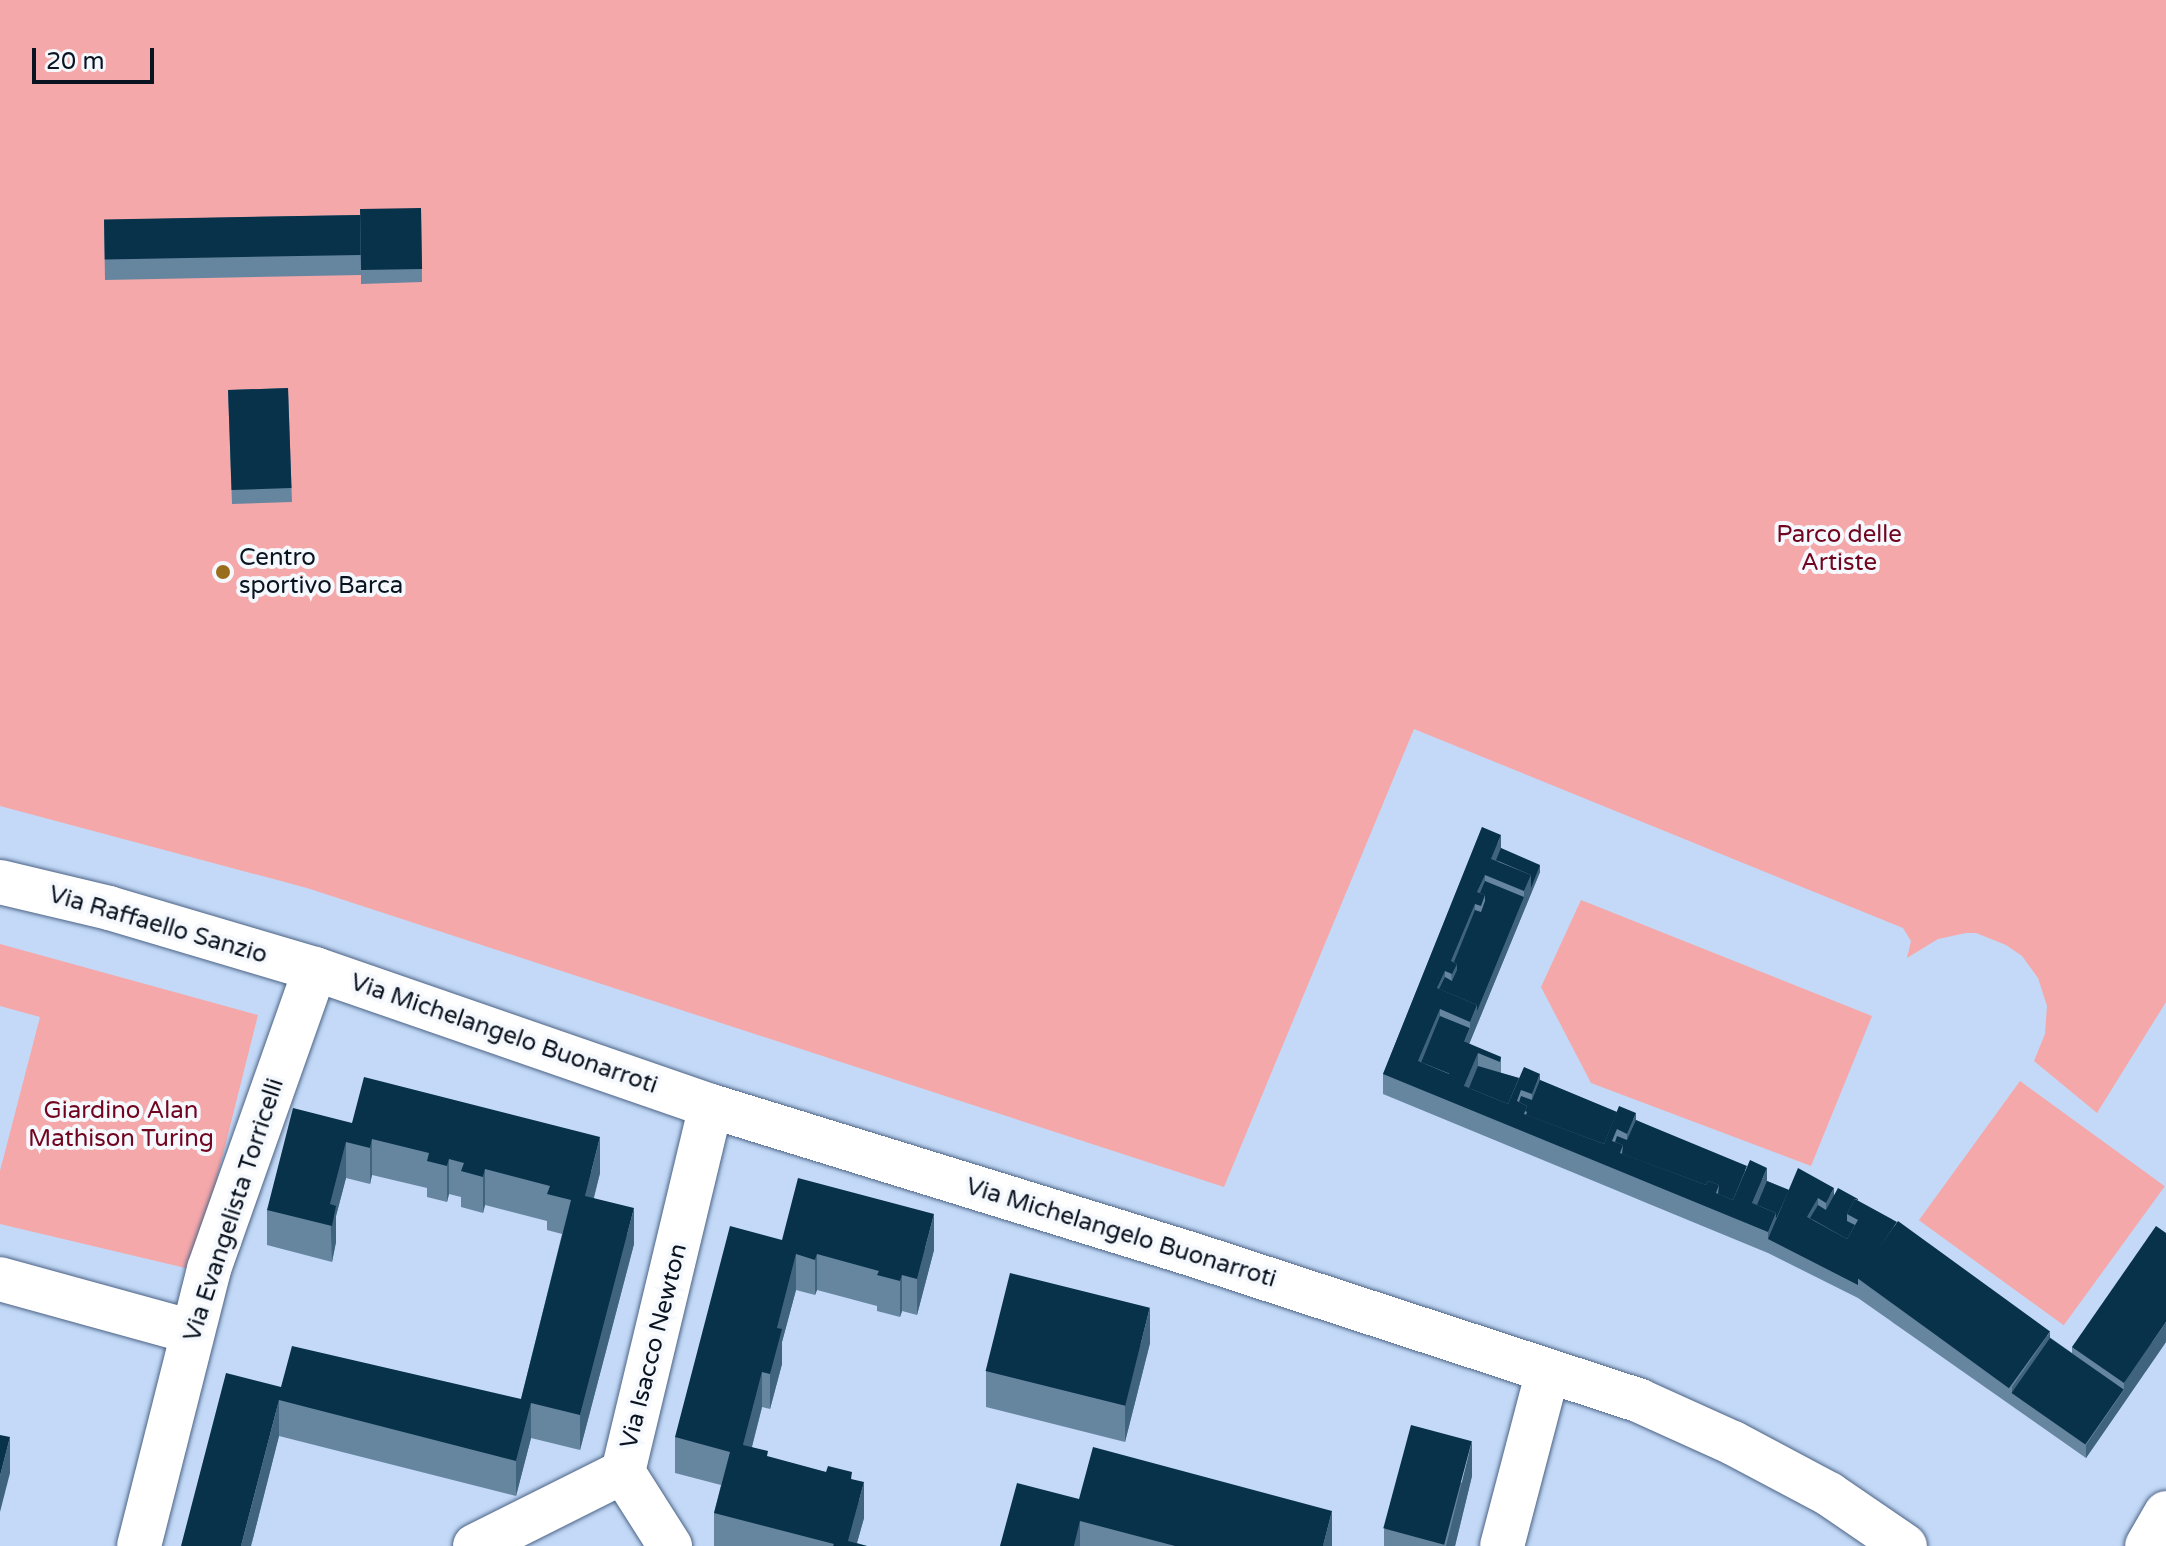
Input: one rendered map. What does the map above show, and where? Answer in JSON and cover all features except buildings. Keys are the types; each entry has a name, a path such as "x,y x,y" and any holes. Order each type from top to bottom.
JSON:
{"street":[{"name":"Via Raffaello Sanzio","path":"0,882 109,908 315,969"},
{"name":"Via Michelangelo Buonarroti","path":"315,969 711,1106 1191,1254 1640,1401 1733,1443 1829,1494 1905,1546"},
{"name":"Via Evangelista Torricelli","path":"139,1546 209,1269 315,969"},
{"name":"Via Isacco Newton","path":"475,1546 623,1472 711,1106"},
{"path":"0,1279 192,1332"},
{"path":"1502,1546 1548,1371"},
{"path":"623,1472 670,1546"},
{"path":"2147,1546 2166,1513"}],"green space":[{"name":"Parco delle Artiste","path":"0,0 2166,0 2166,1002 2097,1113 2034,1061 2045,1034 2047,1006 2038,978 2022,956 2006,945 1976,933 1966,933 1938,939 1907,958 1911,941 1903,928 1414,729 1224,1187 307,888 0,806"},
{"path":"1581,900 1872,1016 1811,1166 1591,1083 1541,987"},
{"name":"Giardino Alan Mathison Turing","path":"0,944 258,1015 194,1270 0,1224 0,1171 40,1017 0,1006"},
{"path":"2020,1081 2165,1186 2064,1325 1919,1220"}],"place":[{"name":"Centro sportivo Barca","path":"223,572"}]}
